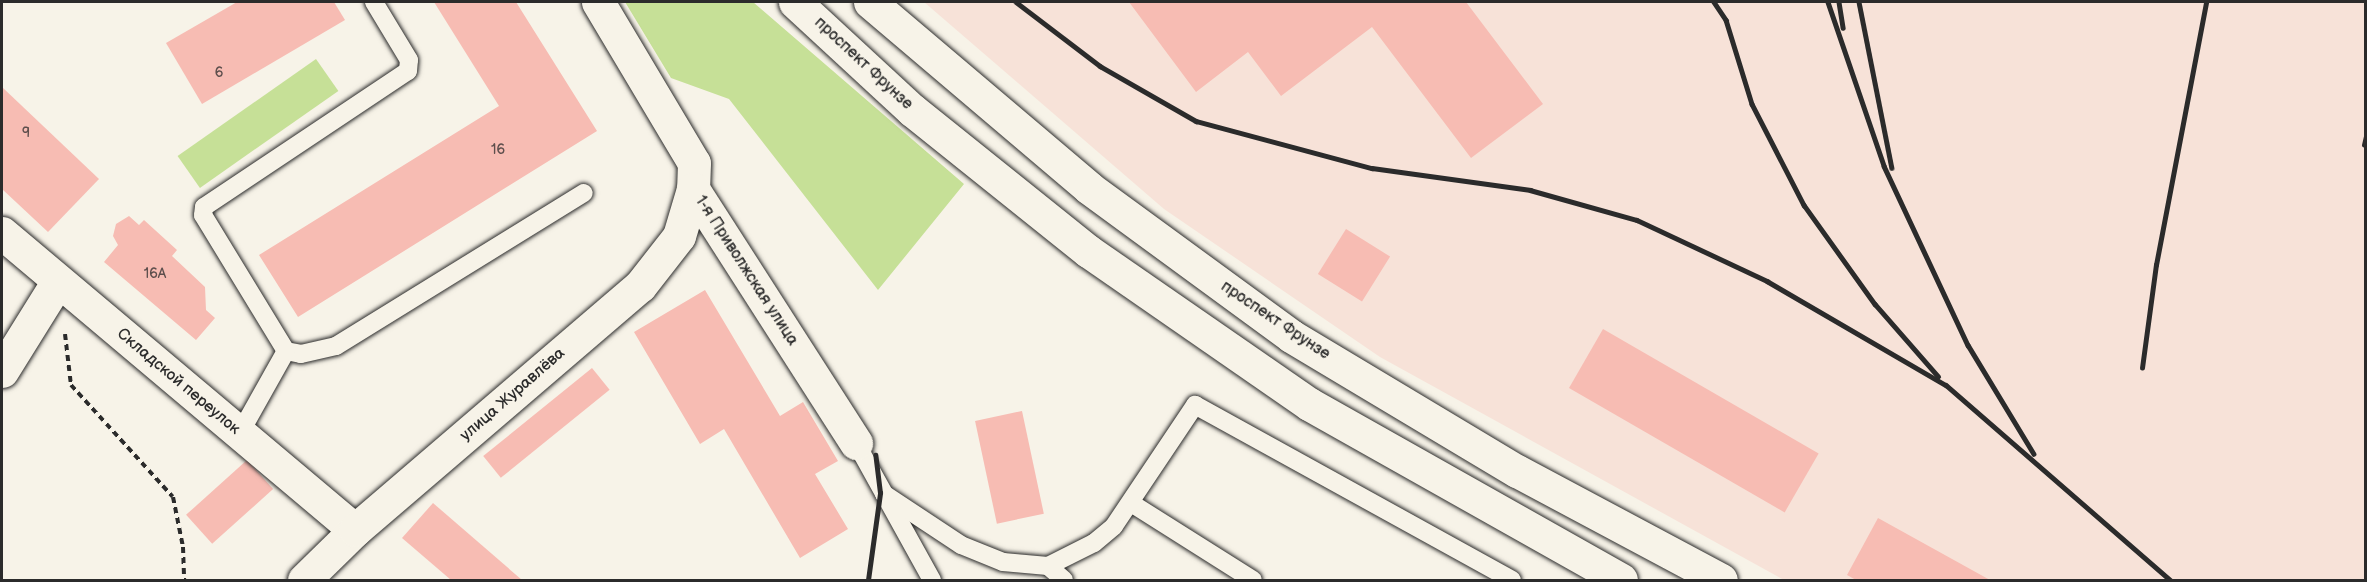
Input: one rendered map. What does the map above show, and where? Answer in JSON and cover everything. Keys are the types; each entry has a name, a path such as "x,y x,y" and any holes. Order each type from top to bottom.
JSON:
{"main road":[{"name":"1-я Приволжская улица","path":"598,2 693,163 693,189 856,443"},
{"name":"проспект Фрунзе","path":"795,2 912,110 1088,251 1310,404 1621,580"},
{"name":"проспект Фрунзе","path":"870,2 1089,188 1291,336 1516,471 1721,580"},
{"name":"улица Журавлёва","path":"304,580 355,530 640,286 679,236 693,189"},
{"name":"Складской переулок","path":"2,233 355,530"},
{"path":"2,372 58,281"}],"lane":[{"path":"374,2 409,60 408,71 204,207 202,215 286,351 301,354 336,346 584,193"},
{"path":"240,433 286,351"},
{"path":"884,494 961,545 1003,562 1048,566 1094,543 1114,526 1195,405 1512,580"},
{"path":"856,443 932,580"},
{"path":"1131,503 1253,580"},
{"path":"1048,566 1064,580"}],"path":[{"path":"58,281 71,385 173,497 183,547 184,580"}],"shaded area":[{"path":"924,2 2365,2 2365,580 1784,580 1380,357 1164,209"}],"green space":[{"path":"625,2 753,2 964,184 878,290 729,99 671,78"},
{"path":"316,59 338,91 200,188 178,156"}],"building":[{"path":"237,2 334,2 345,20 202,104 166,43"},
{"path":"434,2 516,2 597,131 298,317 259,255 499,106"},
{"path":"1129,2 1466,2 1543,104 1471,158 1372,27 1281,96 1248,52 1196,92"},
{"path":"2,87 99,179 48,232 2,189"},
{"path":"129,216 139,225 144,220 177,250 172,256 205,287 206,310 215,318 196,340 104,262 118,245 113,236 116,224"},
{"path":"1346,229 1390,257 1362,302 1318,274"},
{"path":"705,290 780,416 803,402 838,461 815,474 848,529 800,558 724,429 700,444 634,332"},
{"path":"1603,329 1819,453 1785,512 1569,388"},
{"path":"592,368 610,390 501,478 483,456"},
{"path":"1022,411 1044,514 997,524 975,421"},
{"path":"247,460 273,489 212,544 186,515"},
{"path":"433,503 522,580 451,580 402,538"},
{"path":"1878,518 1990,580 1856,580 1847,575"}],"railway":[{"path":"1016,2 1100,66 1196,121 1372,168 1530,190 1637,220 1767,281 1946,385 2170,580"},
{"path":"1714,2 1726,20 1752,104 1804,205 1875,304 1938,376"},
{"path":"1828,2 1884,166 1968,345 2034,454"},
{"path":"1839,2 1843,28"},
{"path":"1859,2 1892,168"},
{"path":"2142,368 2156,265 2206,2"},
{"path":"2364,145 2366,136"},
{"path":"868,580 880,493 875,455"}]}
